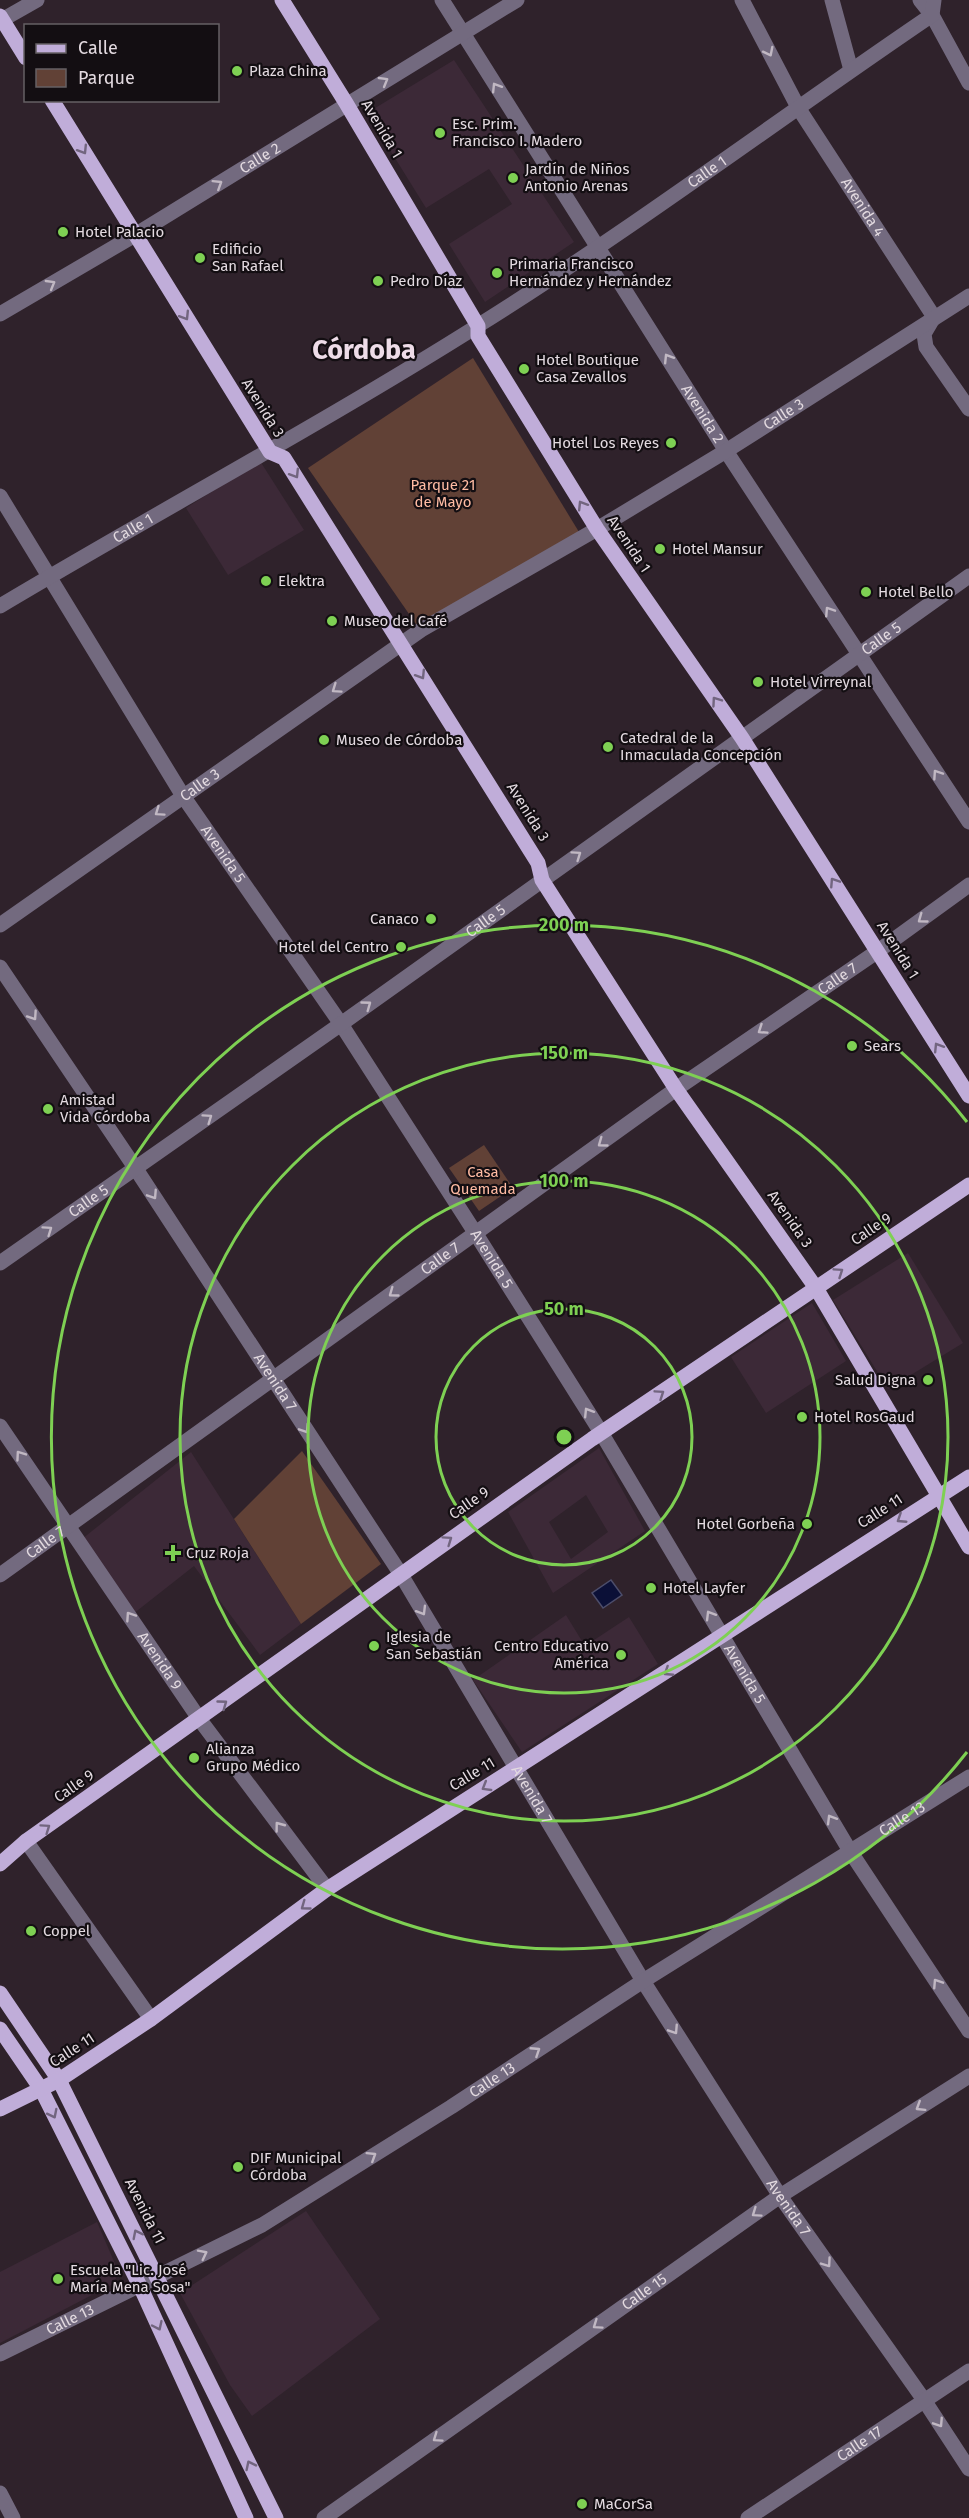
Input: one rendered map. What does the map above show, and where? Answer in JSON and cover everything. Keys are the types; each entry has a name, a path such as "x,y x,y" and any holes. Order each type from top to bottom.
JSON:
{"main road":[{"name":"Avenida 1","path":"282,0 478,326 478,336 597,530 742,738 969,1096"},
{"path":"1,19 24,55"},
{"name":"Avenida 3","path":"53,102 270,452 284,458 402,643 538,863 542,880 676,1089 816,1288 969,1547"},
{"name":"Calle 9","path":"0,1864 26,1841 200,1720 400,1573 969,1185"},
{"name":"Calle 11","path":"0,2109 59,2080 151,2019 327,1889 969,1477"},
{"name":"Avenida 11","path":"0,1993 59,2080 159,2277 276,2518"},
{"path":"24,2029 4,2034 41,2089 140,2286 246,2518"}],"street":[{"path":"1,19 37,0"},
{"name":"Avenida 2","path":"442,0 858,657 969,822"},
{"name":"Calle 2","path":"0,314 135,235 346,103 463,35 517,0"},
{"name":"Avenida 4","path":"742,0 799,109 934,317"},
{"path":"832,0 850,70"},
{"path":"920,0 933,7 969,83"},
{"name":"Calle 1","path":"0,606 270,452 478,326 598,248 799,109 933,7"},
{"name":"Calle 3","path":"0,925 402,643 597,530 726,451 969,296"},
{"path":"934,317 924,334 926,347 969,409"},
{"name":"Avenida 5","path":"0,496 183,796 341,1024 476,1234 602,1434 850,1851 969,2031"},
{"name":"Calle 5","path":"0,1263 341,1024 969,576"},
{"name":"Calle 7","path":"0,1575 676,1089 878,951 969,885"},
{"name":"Avenida 7","path":"0,967 136,1169 400,1573 643,1981 780,2196 924,2400 969,2469"},
{"name":"Avenida 9","path":"0,1426 69,1524 200,1720 327,1889"},
{"name":"Calle 13","path":"0,2354 159,2277 272,2218 451,2107 643,1981 969,1777"},
{"path":"26,1841 151,2019"},
{"name":"Calle 15","path":"324,2518 780,2196 969,2076"},
{"name":"Calle 17","path":"748,2518 969,2371"},
{"path":"0,2493 13,2518"}],"shaded area":[{"path":"454,60 574,242 485,302 449,244 512,204 489,169 426,208 367,113"},
{"path":"260,461 304,530 228,575 186,508"},
{"path":"908,1253 963,1343 888,1389 833,1300"},
{"path":"812,1303 846,1361 766,1413 731,1357"},
{"path":"599,1448 645,1531 553,1593 508,1512","holes":["586,1495 608,1532 571,1559 549,1522"]},
{"name":"Cruz Roja","path":"191,1452 301,1624 260,1655 194,1566 133,1614 82,1539"},
{"path":"611,1580 622,1595 603,1608 592,1593"},
{"path":"566,1615 585,1646 629,1617 658,1664 522,1752 473,1680"},
{"path":"306,2211 380,2319 252,2416 230,2385 180,2293"},
{"name":"Escuela \"Lic. José María Mena Sosa\"","path":"97,2222 119,2273 113,2284 0,2343 0,2272"}],"green space":[{"name":"Parque 21 de Mayo","path":"473,358 579,532 418,627 308,468"},
{"name":"Casa Quemada","path":"484,1145 513,1188 479,1211 449,1168"},
{"path":"302,1451 381,1564 301,1624 234,1519"}],"place":[{"name":"Plaza China","path":"237,71"},
{"name":"Esc. Prim. Francisco I. Madero","path":"440,133"},
{"name":"Jardín de Niños Antonio Arenas","path":"513,178"},
{"name":"Hotel Palacio","path":"63,232"},
{"name":"Edificio San Rafael","path":"200,258"},
{"name":"Primaria Francisco Hernández y Hernández","path":"497,273"},
{"name":"Pedro Díaz","path":"378,281"},
{"name":"Hotel Boutique Casa Zevallos","path":"524,369"},
{"name":"Hotel Los Reyes","path":"671,443"},
{"name":"Hotel Mansur","path":"660,549"},
{"name":"Elektra","path":"266,581"},
{"name":"Hotel Bello","path":"866,592"},
{"name":"Museo del Café","path":"332,621"},
{"name":"Hotel Virreynal","path":"758,682"},
{"name":"Museo de Córdoba","path":"324,740"},
{"name":"Catedral de la Inmaculada Concepción","path":"608,747"},
{"name":"Canaco","path":"431,919"},
{"name":"Hotel del Centro","path":"401,947"},
{"name":"Sears","path":"852,1046"},
{"name":"Amistad Vida Córdoba","path":"48,1109"},
{"name":"Salud Digna","path":"928,1380"},
{"name":"Hotel RosGaud","path":"802,1417"},
{"name":"Hotel Gorbeña","path":"807,1524"},
{"name":"Cruz Roja","path":"173,1553"},
{"name":"Hotel Layfer","path":"651,1588"},
{"name":"Iglesia de San Sebastián","path":"374,1646"},
{"name":"Centro Educativo América","path":"621,1655"},
{"name":"Alianza Grupo Médico","path":"194,1758"},
{"name":"Coppel","path":"31,1931"},
{"name":"DIF Municipal Córdoba","path":"238,2167"},
{"name":"Escuela \"Lic. José María Mena Sosa\"","path":"58,2279"},
{"name":"MaCorSa","path":"582,2504"}],"district":[{"name":"Córdoba","path":"364,350"}]}
